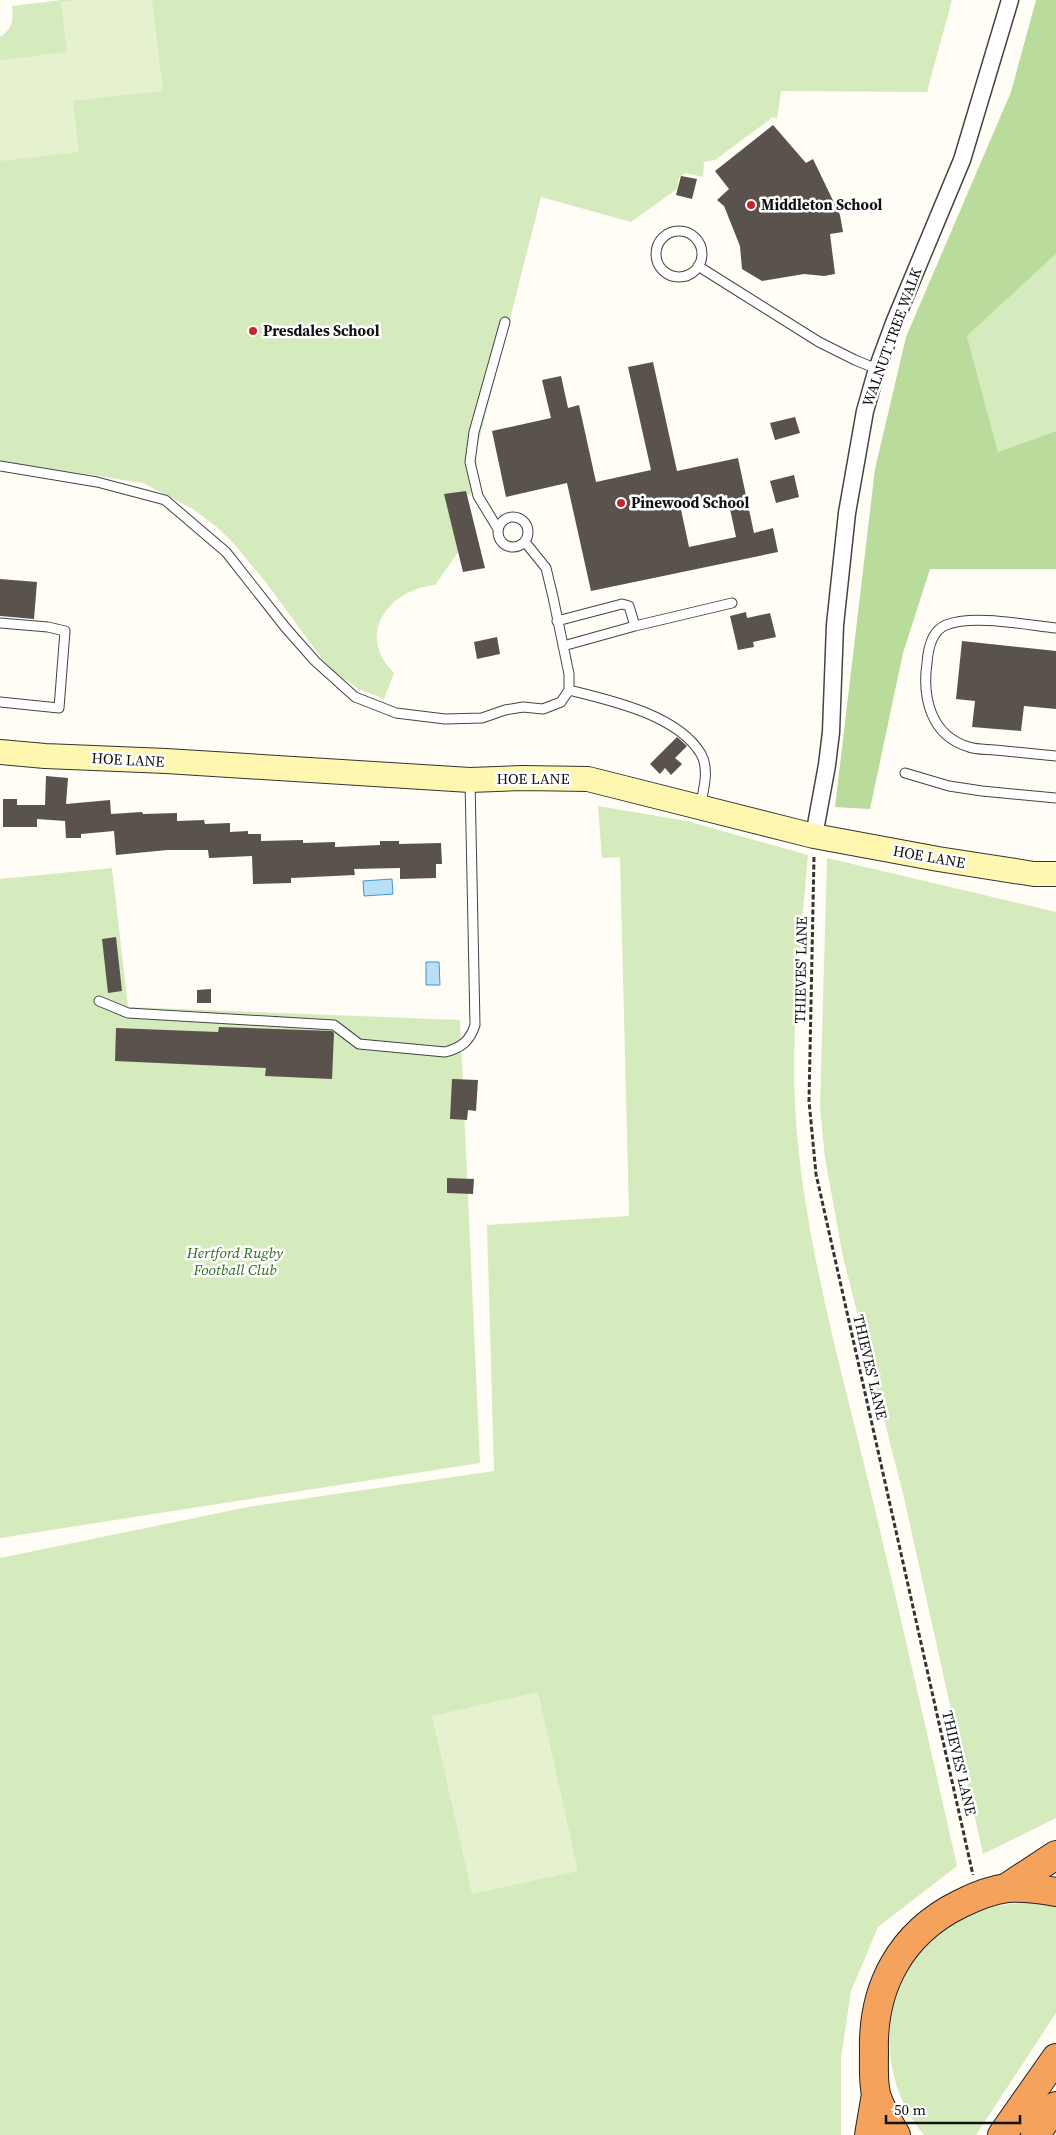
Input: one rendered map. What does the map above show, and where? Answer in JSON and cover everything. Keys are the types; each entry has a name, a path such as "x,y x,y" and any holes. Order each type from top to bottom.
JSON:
{"highway":[{"path":"869,2135 876,2094 873,2027 879,2000 887,1977 900,1955 916,1935 938,1917 976,1896 1006,1888 1056,1856"},
{"path":"1006,1888 1056,1892"},
{"path":"1002,2135 1056,2058"},
{"path":"876,2094 896,2135"},
{"path":"1035,2135 1056,2106"}],"street":[{"name":"WALNUT TREE WALK","path":"814,836 828,766 835,624 847,512 856,451 877,369 962,160 1010,0"},
{"name":"HOE LANE","path":"0,752 470,780 523,778 588,780 814,836 1034,874 1056,874"}],"lane":[{"path":"678,232 693,237 701,250 698,266 686,276 671,276 659,266 656,259 659,243 664,237 678,232"},
{"path":"698,266 819,342 877,369"},
{"path":"498,529 503,520 518,517 528,528 528,533 525,542 517,547 507,546 499,539 498,529 478,496 470,462 474,432 505,322"},
{"path":"0,466 97,482 165,500 226,552 285,627 315,661 354,697 396,713 445,719 482,718 505,710 523,707 543,709 561,702 569,690 569,674 558,621 546,568 525,542"},
{"path":"563,646 635,626 732,603"},
{"path":"558,621 622,604 629,606 635,626"},
{"path":"1056,628 984,621 962,621 944,625 933,636 928,654 924,684 926,702 939,727 968,747 1056,756"},
{"path":"0,623 48,627 65,631 59,708 0,702"},
{"path":"569,690 637,709 662,721 686,737 702,755 706,779 700,807"},
{"path":"905,773 949,786 1056,798"},
{"path":"99,1001 128,1013 334,1025 359,1044 445,1052 454,1050 472,1036 475,1017 470,780"}],"path":[{"name":"THIEVES' LANE","path":"814,836 810,1101 816,1174 976,1896"}],"green space":[{"name":"Presdales School","path":"62,0 952,0 927,92 781,91 777,119 773,117 715,160 704,162 703,177 685,173 679,178 677,189 631,222 541,197 476,452 479,492 457,497 466,541 435,585 418,589 403,596 391,605 382,617 377,630 377,644 383,659 394,673 384,699 359,689 338,675 323,660 264,580 234,544 218,528 193,509 143,483 0,461 0,37 11,24 13,16 12,6"},
{"path":"77,0 152,0 163,91 73,101 79,152 0,161 0,60 67,52 61,2"},
{"path":"1036,0 1056,0 1056,254 967,336 998,452 1056,431 1056,569 930,569 903,653 870,809 835,807 875,469 906,337 1011,92"},
{"path":"1056,254 1056,431 998,452 967,336"},
{"path":"598,806 687,821 808,855 796,999 794,1072 798,1144 809,1226 826,1307 889,1567 957,1866 878,1927 851,1991 841,2058 841,2135 0,2135 0,1558 248,1507 494,1471 487,1225 629,1216 620,857 602,858"},
{"path":"827,858 1056,912 1056,1818 983,1854 905,1502 843,1257 825,1158 820,1107"},
{"name":"Hertford Rugby Football Club","path":"112,868 128,1007 460,1020 480,1463 0,1538 0,879"},
{"path":"538,1692 578,1871 472,1894 432,1716"},
{"path":"1036,1902 1056,1905 1056,2013 976,2135 924,2135 905,2106 894,2075 890,2042 893,2010 903,1980 921,1952 945,1929 976,1912 1005,1905"}],"water":[{"path":"392,879 393,894 364,896 363,881"},
{"path":"426,962 439,962 440,985 426,985"}],"building":[{"path":"773,125 806,163 813,159 840,215 843,232 830,234 835,274 824,276 804,274 762,281 742,269 740,246 724,206 717,200 729,189 715,171"},
{"path":"681,176 697,179 692,199 676,195"},
{"path":"653,362 677,471 738,458 754,533 773,528 778,552 591,591 567,483 506,497 492,431 551,418 542,380 561,376 568,408 579,405 596,482 651,470 628,367","holes":["727,495 736,537 689,547 680,505"]},
{"path":"795,417 800,433 775,440 770,423"},
{"path":"794,475 799,497 776,503 770,481"},
{"path":"466,491 485,568 463,572 444,494"},
{"path":"0,579 37,582 34,619 0,616"},
{"path":"746,612 747,618 770,613 776,637 753,642 754,647 738,650 730,616"},
{"path":"497,637 500,654 477,659 474,642"},
{"path":"962,641 1056,651 1056,709 1024,706 1021,731 972,727 975,701 956,699"},
{"path":"677,737 687,746 675,758 682,764 671,775 665,768 660,774 650,764"},
{"path":"46,776 68,778 66,804 110,800 111,814 142,812 143,814 177,813 177,821 204,820 205,824 230,823 230,832 248,831 248,834 261,834 261,841 303,840 303,843 335,842 335,847 380,845 380,841 399,841 399,844 441,843 442,864 436,864 436,878 400,879 400,868 354,869 355,875 291,878 291,883 253,884 252,856 209,858 208,850 167,850 116,855 114,831 81,834 81,838 66,838 65,821 37,819 37,827 3,827 3,799 17,799 17,805 45,805"},
{"path":"116,937 122,991 108,993 102,939"},
{"path":"211,989 211,1003 197,1003 197,990"},
{"path":"219,1027 332,1031 334,1033 332,1079 265,1076 266,1068 115,1061 116,1028 218,1032"},
{"path":"452,1079 478,1080 476,1111 468,1110 467,1120 450,1119"},
{"path":"447,1178 474,1179 473,1194 447,1193"}],"place":[{"name":"Middleton School","path":"751,205"},
{"name":"Presdales School","path":"253,331"},
{"name":"Pinewood School","path":"621,503"}]}
